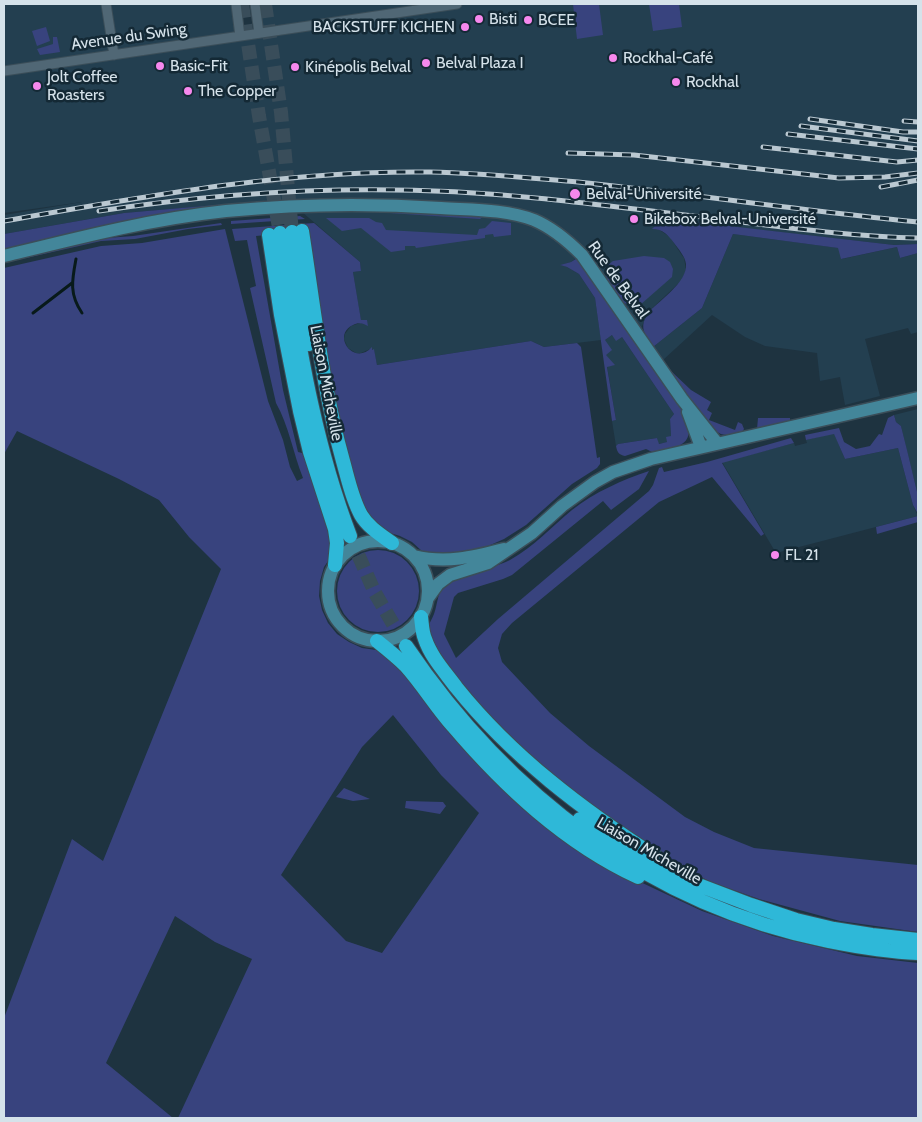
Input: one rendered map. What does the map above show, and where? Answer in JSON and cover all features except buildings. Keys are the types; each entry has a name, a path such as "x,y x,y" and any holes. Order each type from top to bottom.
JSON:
{"highway":[{"name":"Liaison Micheville","path":"286,233 310,405 335,495 353,535"},
{"path":"286,233 353,497 362,517 376,532 392,543"},
{"path":"286,233 281,315 310,452 335,530 337,543 335,565"},
{"path":"421,617 424,637 446,673 477,712 518,754 571,798 640,847 709,889"},
{"path":"377,641 406,667 438,709 489,767 551,823 587,849 622,870 662,889 704,903"},
{"name":"Liaison Micheville","path":"918,940 825,927 751,905 675,876 634,855 571,813 510,762 468,718 409,644 429,680 469,729 499,761 541,800 597,843 704,903 738,916 816,938 860,947 918,953"}],"main road":[{"name":"Rue de Belval","path":"4,256 109,230 225,211 336,204 412,206 514,214 534,220 552,229 582,255 682,399 717,444"},
{"path":"428,598 426,576 414,556 404,548 392,543 379,541 354,547 344,555 335,565 330,577 328,590 334,615 342,626 352,634 364,639 390,640 402,635 413,627 421,617 428,598 438,584 450,575 488,563 532,533 562,506 595,482 613,472 651,459 918,398"},
{"name":"Rue de Belval","path":"682,399 701,447"},
{"path":"676,454 689,444 694,429"},
{"path":"414,556 433,560 469,558 514,546"}],"street":[{"path":"106,4 114,54"},
{"path":"236,4 240,36"},
{"path":"255,4 259,33"},
{"name":"Avenue du Swing","path":"4,71 457,4"}],"shaded area":[{"path":"4,4 236,4 240,35 259,33 255,4 918,4 918,244 894,245 652,218 658,229 670,237 684,258 686,270 682,280 645,315 642,326 643,332 634,338 578,257 571,262 561,265 579,274 595,298 601,340 544,347 531,341 377,365 374,350 370,349 356,353 348,348 344,339 351,326 360,323 368,325 361,321 353,272 361,271 360,262 287,199 124,213 4,234 4,215 82,202 4,213"},
{"path":"573,4 599,4 603,35 577,39"},
{"path":"649,4 679,4 682,27 653,31"},
{"path":"46,27 50,41 37,46 32,31"},
{"path":"53,37 57,37 60,52 40,55 37,49 53,44"},
{"path":"227,204 135,219 4,249 4,234 124,213"},
{"path":"374,209 484,216 480,219 374,212"},
{"path":"300,216 305,219 231,224 231,221"},
{"path":"651,217 894,245 918,244 918,253 900,258 897,247 841,259 838,248 733,234 702,308 653,347 646,336 643,325 645,315 677,285 685,271 686,264 682,253 672,240 662,231 652,229 656,225"},
{"path":"326,218 369,218 382,223 386,230 477,235 479,229 485,228 492,221 511,223 511,235 494,237 493,234 485,235 485,238 416,248 415,246 405,246 405,250 391,252 361,228 342,231"},
{"path":"221,223 222,225 135,239 101,241 4,263 4,260 94,239 133,236"},
{"path":"314,223 360,262 361,271 353,272 361,320 367,320 368,326 360,323 353,325 344,335 345,342 352,351 358,353 365,352 372,347 377,365 531,341 544,347 577,343 581,347 597,458 600,457 600,464 597,468 572,484 526,525 504,539 479,550 463,553 432,555 423,552 412,542 376,526 357,496 331,384 308,231 256,236 283,390 298,452 302,453 307,464 332,532 332,555 324,567 320,581 319,596 322,610 328,623 337,634 349,642 362,648 376,650 391,658 619,872 702,911 773,936 857,956 918,963 918,1118 178,1118 252,959 215,942 175,916 106,1063 173,1118 4,1118 4,1018 72,839 103,861 221,569 189,537 159,500 17,431 4,454 4,268 101,246 142,243 225,229 268,401 283,440 290,467 297,481 303,478 276,403 250,288 256,286 247,240 235,241 232,229","holes":["393,715 441,775 479,813 382,953 346,941 281,875 362,747"]},
{"path":"733,234 839,248 842,259 897,247 900,258 918,253 918,332 911,334 908,328 865,339 880,396 845,405 840,377 820,381 817,353 765,346 745,337 712,315 663,360 653,347 702,308"},
{"path":"644,256 664,258 670,262 673,269 672,277 640,305 630,306 623,302 610,283 606,276 606,269 613,261"},
{"path":"579,257 680,406 689,433 684,443 657,452 646,449 625,456 618,452 616,446 618,444 657,438 659,444 667,442 666,437 671,436 670,419 674,414 622,337 616,341 612,335 605,340 612,350 606,355 615,365 607,367 616,420 612,421 595,298 579,274 560,265 571,262"},
{"path":"612,335 622,337 674,414 670,419 671,436 668,442 658,444 657,438 618,444 616,446 612,421 616,420 607,366 614,365 605,355 605,340"},
{"path":"671,371 691,390 711,402 707,410 712,413 709,420 735,430 738,422 742,424 744,429 742,432 725,435 719,433 706,423 669,372"},
{"path":"918,409 918,496 901,426 896,422 894,415"},
{"path":"894,415 896,422 901,426 908,454 918,496 918,514 913,505 898,448 845,459 834,434 806,440 805,435 839,428 844,442 856,449 870,446 879,434 882,435 888,418"},
{"path":"758,418 790,418 790,422 757,429"},
{"path":"834,433 845,459 898,448 913,505 918,516 776,553 722,462 794,443 795,446 807,443 806,440"},
{"path":"791,438 794,443 722,463 764,534 761,536 712,477 659,502 512,623 502,634 498,648 502,662 550,713 589,746 685,817 714,832 754,848 918,865 918,932 840,921 759,899 711,882 679,866 643,844 611,822 500,732 436,652 427,628 434,614 441,590 446,583 450,580 495,566 519,555 572,510 599,492 649,471 639,489 611,510 603,501 512,575 458,593 454,597 444,634 456,658 498,619 649,491 659,468 662,467 664,472"},
{"path":"918,516 918,522 877,534 876,527"},
{"path":"378,550 394,553 407,562 416,575 419,591 416,607 407,620 394,629 378,632 362,629 349,620 340,607 337,591 340,575 349,562 362,553"},
{"path":"344,788 370,799 353,801 336,797"},
{"path":"406,801 443,802 446,806 440,814 405,808"}],"waterway":[{"path":"76,259 73,274 73,293 82,313"},
{"path":"33,313 72,283"}],"tunnel":[{"path":"242,4 259,116 280,233"},
{"path":"265,4 281,112 292,232"},
{"path":"350,536 375,593 406,646"}],"railway":[{"path":"810,119 903,132 918,132"},
{"path":"904,121 918,122"},
{"path":"801,126 918,141"},
{"path":"788,134 918,149"},
{"path":"763,147 897,162 918,160"},
{"path":"568,153 634,155 839,178 885,177 918,173"},
{"path":"4,221 216,186 322,175 430,172 578,182 918,222"},
{"path":"881,187 918,180"},
{"path":"99,211 262,193 372,190 427,191 536,198 813,231 918,238"}],"place":[{"name":"Bisti","path":"479,19"},
{"name":"BCEE","path":"528,20"},
{"name":"BACKSTUFF KICHEN","path":"465,27"},
{"name":"Rockhal-Café","path":"613,58"},
{"name":"Belval Plaza I","path":"426,63"},
{"name":"Basic-Fit","path":"160,66"},
{"name":"Kinépolis Belval","path":"295,67"},
{"name":"Rockhal","path":"676,82"},
{"name":"Jolt Coffee Roasters","path":"37,86"},
{"name":"The Copper","path":"188,91"},
{"name":"Belval-Université","path":"575,194"},
{"name":"Bikebox Belval-Université","path":"634,219"},
{"name":"FL 21","path":"775,555"}]}
